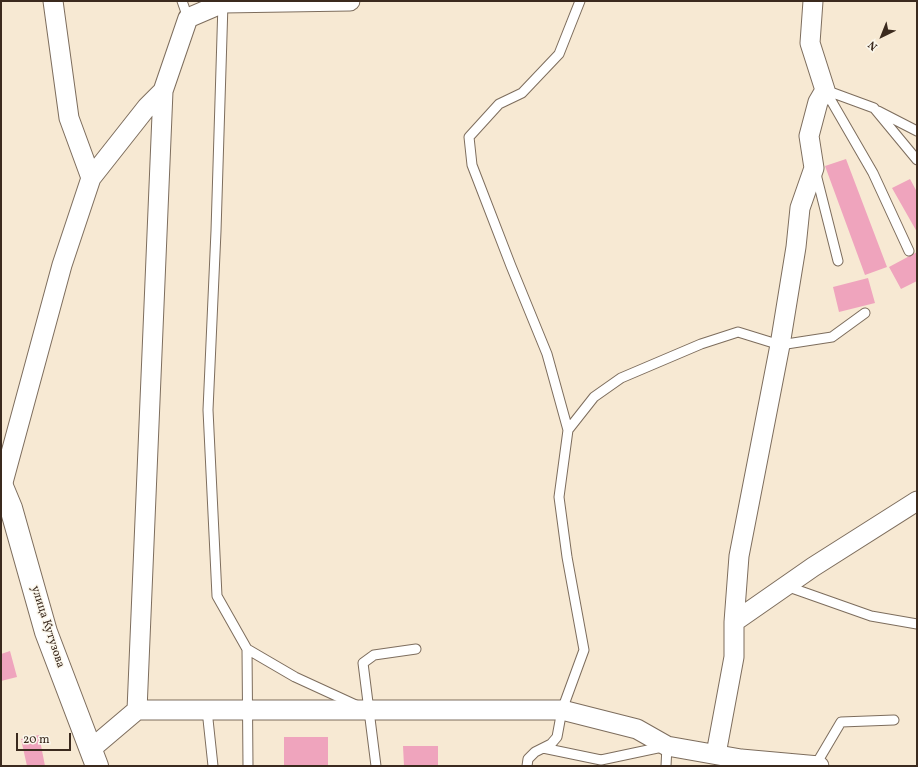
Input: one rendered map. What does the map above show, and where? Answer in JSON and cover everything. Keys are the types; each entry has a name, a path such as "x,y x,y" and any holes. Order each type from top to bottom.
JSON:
{"street":[{"path":"53,1 69,118 91,178"},
{"path":"94,757 137,710 163,91 185,9 223,3 350,1"},
{"path":"716,754 734,657 734,622 739,556 780,345 796,247 800,208 814,168 809,136 818,102 825,90 810,44 813,1"},
{"path":"2,485 62,264 91,178 147,107 163,91"},
{"name":"улица Кутузова","path":"2,485 11,508 46,632 94,757"},
{"path":"734,622 813,567 917,501"},
{"path":"137,710 562,710 636,729 668,746 716,754 740,763 819,766"}],"lane":[{"path":"527,766 528,759 535,752 551,744 557,737 562,710 584,650 567,557 560,498 568,430 547,354 472,165 469,137 499,104 522,93 559,54 580,1"},
{"path":"223,3 216,231 208,410 216,596 247,649 248,766"},
{"path":"825,90 874,108 917,131"},
{"path":"825,90 873,172 909,251"},
{"path":"874,108 917,160"},
{"path":"814,168 838,261"},
{"path":"568,430 594,397 621,378 701,344 738,332 780,345 832,337 865,313"},
{"path":"785,586 871,616 917,624"},
{"path":"247,649 295,677 368,711"},
{"path":"376,766 363,663 374,655 416,649"},
{"path":"207,710 213,766"},
{"path":"815,766 841,722 894,720"},
{"path":"543,748 601,760 668,746 666,766"}],"building":[{"path":"846,159 887,267 865,275 825,166"},
{"path":"910,179 917,192 917,232 892,188"},
{"path":"917,252 917,281 901,289 889,267"},
{"path":"868,278 875,303 839,312 833,287"},
{"path":"10,651 17,677 1,681 1,654"},
{"path":"39,735 45,766 27,766 21,739"},
{"path":"284,737 328,737 328,766 284,766"},
{"path":"403,746 438,746 438,766 404,766"}]}
